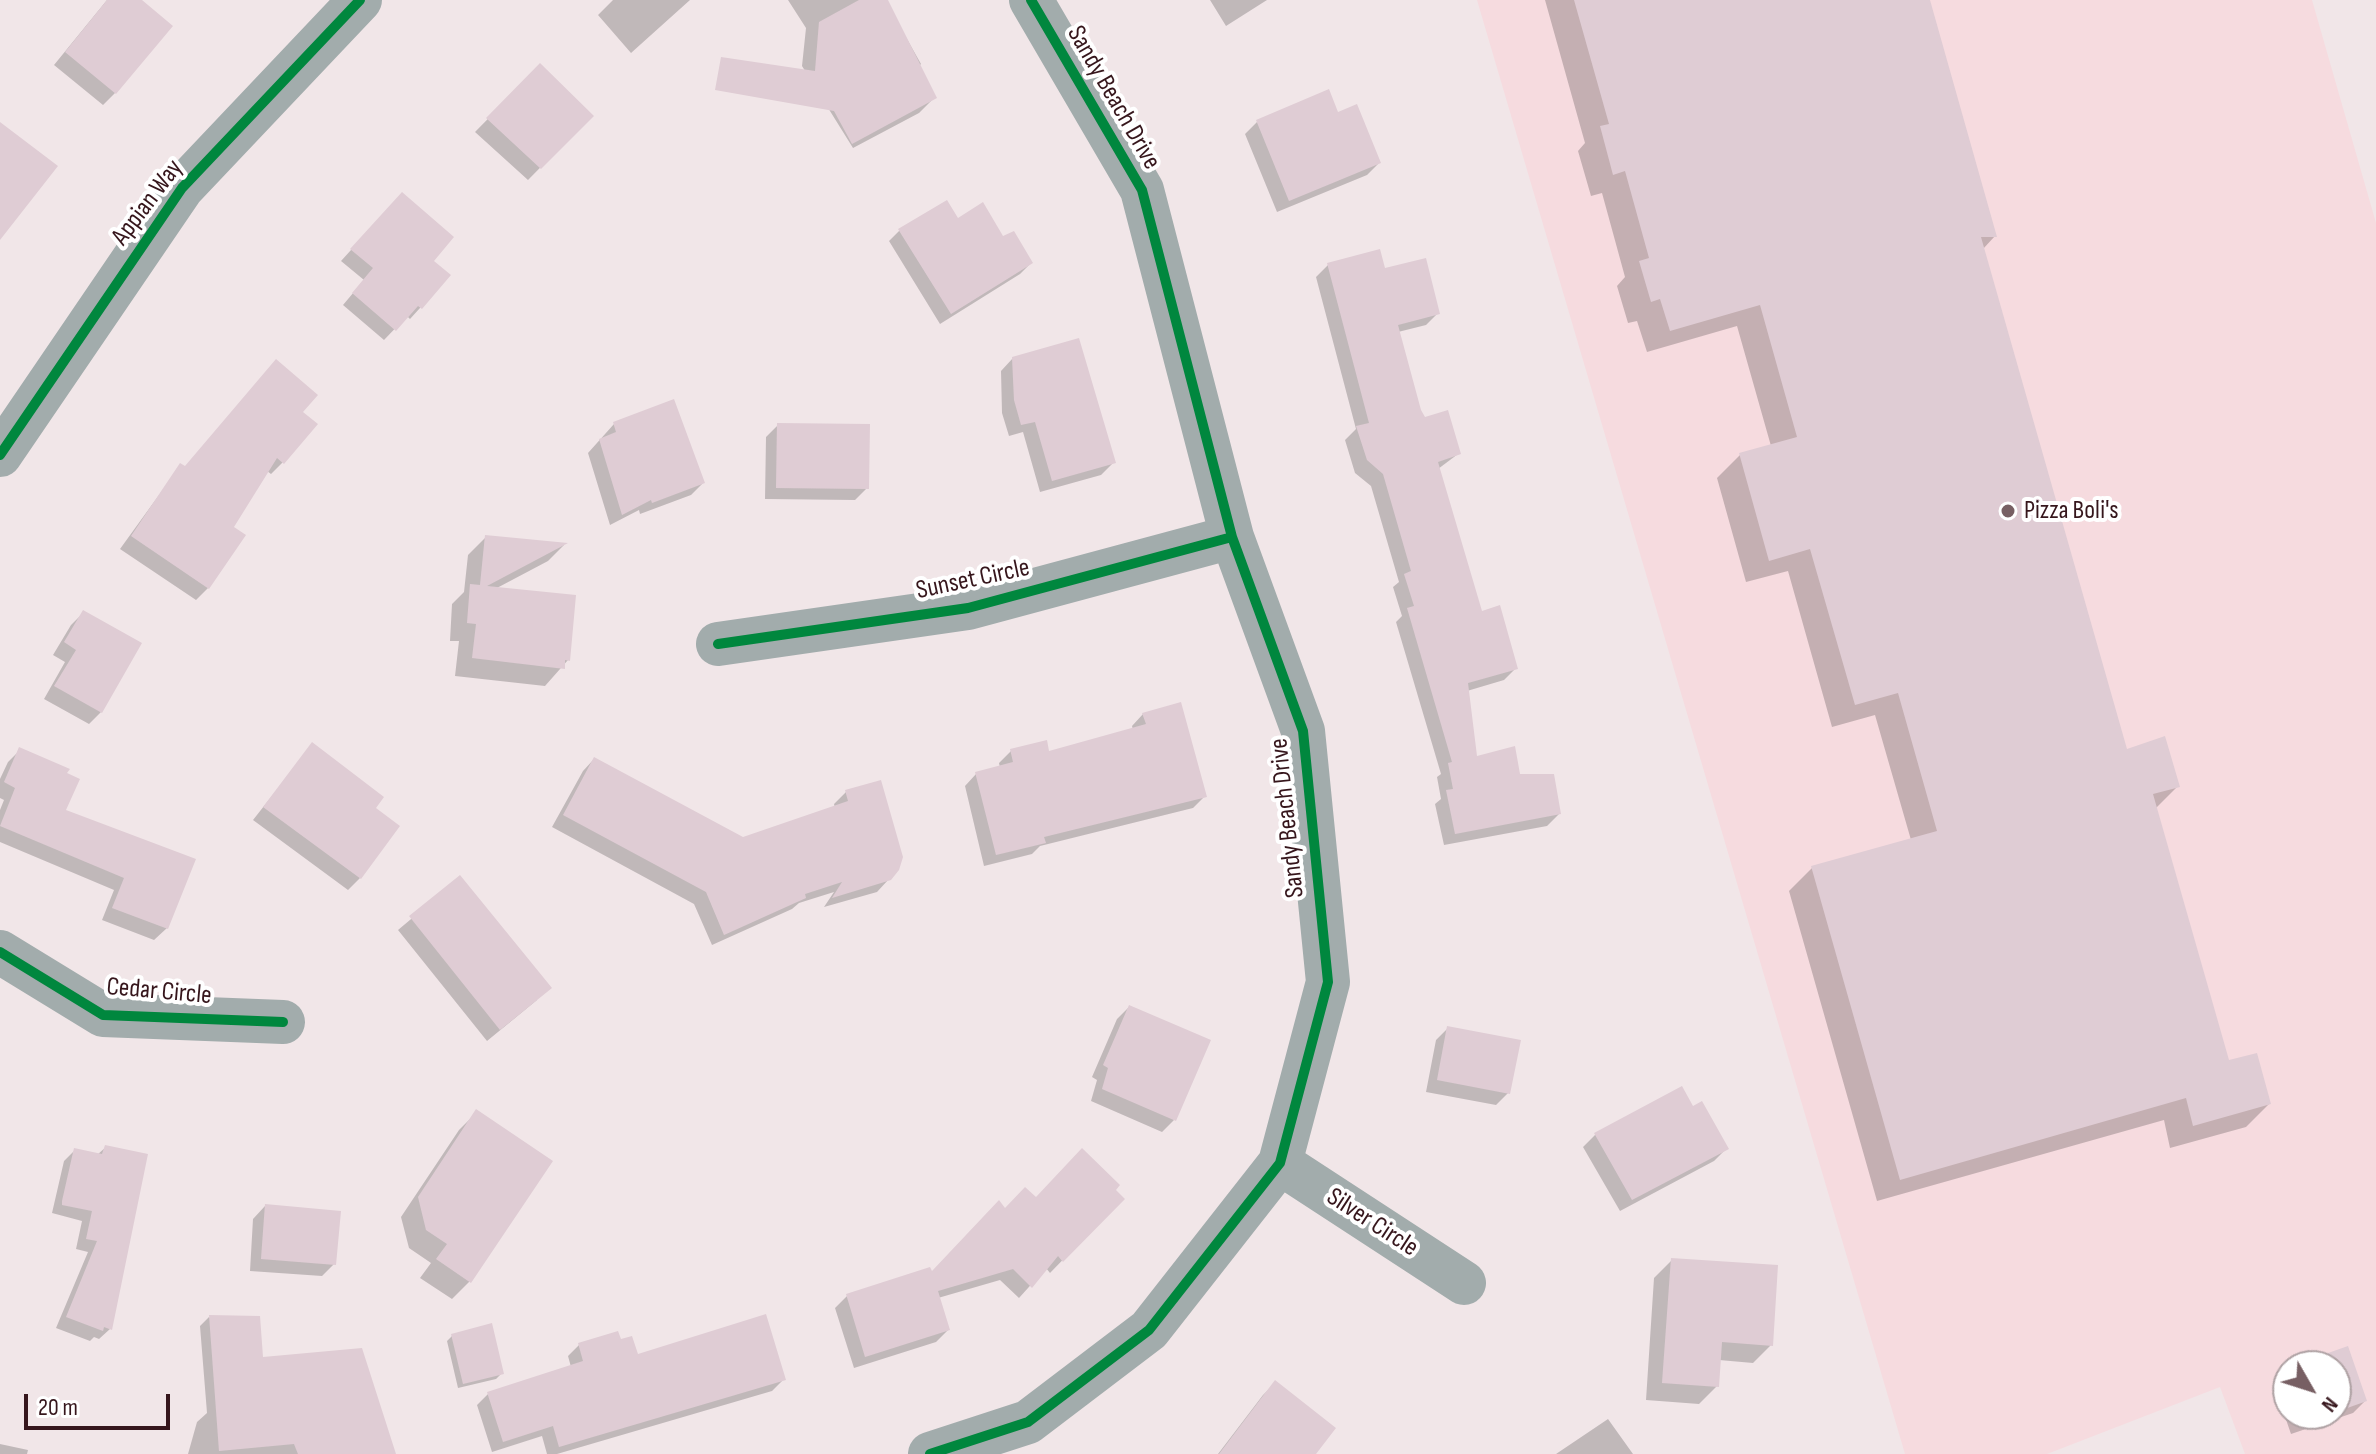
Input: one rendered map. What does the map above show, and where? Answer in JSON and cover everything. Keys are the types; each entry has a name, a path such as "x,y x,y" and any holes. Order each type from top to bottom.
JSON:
{"street":[{"name":"Appian Way","path":"0,455 182,188 360,0"},
{"name":"Sandy Beach Drive","path":"930,1454 1028,1422 1149,1330 1280,1163 1328,982 1303,731 1232,537 1142,190 1031,0"},
{"name":"Sunset Circle","path":"718,644 968,608 1232,537"},
{"name":"Cedar Circle","path":"0,952 103,1015 283,1022"},
{"name":"Silver Circle","path":"1280,1163 1464,1283"}],"shaded area":[{"path":"1477,0 2312,0 2376,223 2376,1454 2245,1454 2220,1387 2047,1454 1905,1454"}],"building":[{"path":"107,0 142,0 173,26 116,94 65,52"},
{"path":"859,0 888,0 937,98 852,144 834,111 715,90 721,57 815,71 819,22"},
{"path":"1574,0 1930,0 1997,237 1981,237 2127,749 2165,736 2180,787 2153,794 2229,1060 2257,1053 2271,1104 2193,1126 2186,1098 1900,1180 1811,866 1937,831 1898,693 1855,705 1810,549 1769,561 1739,453 1797,437 1760,305 1670,331 1660,299 1651,302 1639,261 1649,258 1625,171 1613,175 1600,126 1609,124"},
{"path":"540,63 594,116 541,169 486,118"},
{"path":"1329,89 1338,112 1357,104 1381,163 1289,201 1256,120"},
{"path":"0,122 58,166 0,240"},
{"path":"402,192 454,237 434,261 451,275 422,309 418,306 396,331 352,293 373,268 350,249"},
{"path":"947,200 958,218 983,202 1003,236 1014,231 1033,263 951,314 898,229"},
{"path":"1380,249 1385,268 1426,258 1440,314 1398,325 1425,417 1448,410 1461,454 1438,462 1482,611 1500,605 1518,669 1468,683 1477,756 1515,746 1520,774 1554,774 1561,814 1455,834 1446,790 1453,789 1448,763 1452,762 1407,608 1414,606 1404,574 1411,571 1383,474 1367,460 1356,426 1369,423 1327,263"},
{"path":"1079,338 1116,463 1052,481 1035,422 1021,425 1014,400 1012,357"},
{"path":"276,359 318,395 303,412 318,424 284,464 277,458 234,527 246,535 209,589 131,536 180,463 185,466"},
{"path":"674,399 705,483 652,503 651,500 622,515 599,439 616,432 613,422"},
{"path":"777,423 870,424 869,489 776,488"},
{"path":"485,535 568,543 487,586 576,595 570,661 565,660 565,669 472,658 476,624 467,623 470,584 480,585"},
{"path":"83,610 142,643 102,713 54,686 76,650 64,642"},
{"path":"1181,702 1207,797 1044,837 1046,843 996,855 975,772 1013,762 1010,749 1047,740 1049,751 1146,724 1142,713"},
{"path":"312,742 384,797 376,808 400,826 361,879 263,807"},
{"path":"19,747 70,769 67,773 80,779 66,810 196,859 168,929 112,908 124,878 0,826 15,788 4,782"},
{"path":"594,757 743,837 848,801 845,790 881,780 903,857 899,870 891,880 832,898 842,882 805,894 806,898 724,935 706,892 563,815"},
{"path":"460,875 552,988 500,1030 409,916"},
{"path":"1129,1005 1211,1040 1176,1121 1102,1089 1108,1068 1103,1065"},
{"path":"1447,1026 1521,1040 1510,1094 1437,1080"},
{"path":"1682,1086 1693,1106 1702,1101 1729,1149 1632,1200 1594,1133"},
{"path":"476,1109 553,1161 471,1283 436,1259 447,1244 426,1230 418,1197"},
{"path":"105,1145 148,1154 112,1330 104,1327 103,1331 66,1317 97,1241 86,1239 92,1211 62,1205 62,1201 74,1148 102,1154"},
{"path":"1082,1148 1120,1185 1116,1190 1125,1199 1063,1262 1058,1256 1032,1288 1013,1269 938,1291 950,1330 865,1357 846,1294 930,1267 932,1271 999,1200 1005,1208 1025,1187 1036,1197"},
{"path":"265,1204 341,1211 336,1265 261,1259"},
{"path":"1671,1258 1778,1265 1773,1346 1722,1342 1719,1387 1662,1383"},
{"path":"766,1314 786,1380 559,1447 553,1426 503,1442 487,1392 583,1361 578,1343 618,1331 621,1339 632,1336 638,1354"},
{"path":"209,1315 260,1316 263,1357 362,1348 396,1454 298,1454 294,1444 219,1451"},
{"path":"492,1323 504,1374 463,1384 451,1334"},
{"path":"2352,1358 2367,1401 2352,1406"},
{"path":"1275,1380 1336,1428 1316,1454 1219,1454"}],"cycle path":[{"path":"0,455 182,188 360,0"},
{"path":"930,1454 1028,1422 1149,1330 1280,1163 1328,982 1303,731 1232,537 1142,190 1031,0"},
{"path":"718,644 968,608 1232,537"},
{"path":"0,952 103,1015 283,1022"}],"place":[{"name":"Pizza Boli's","path":"2008,511"}]}
